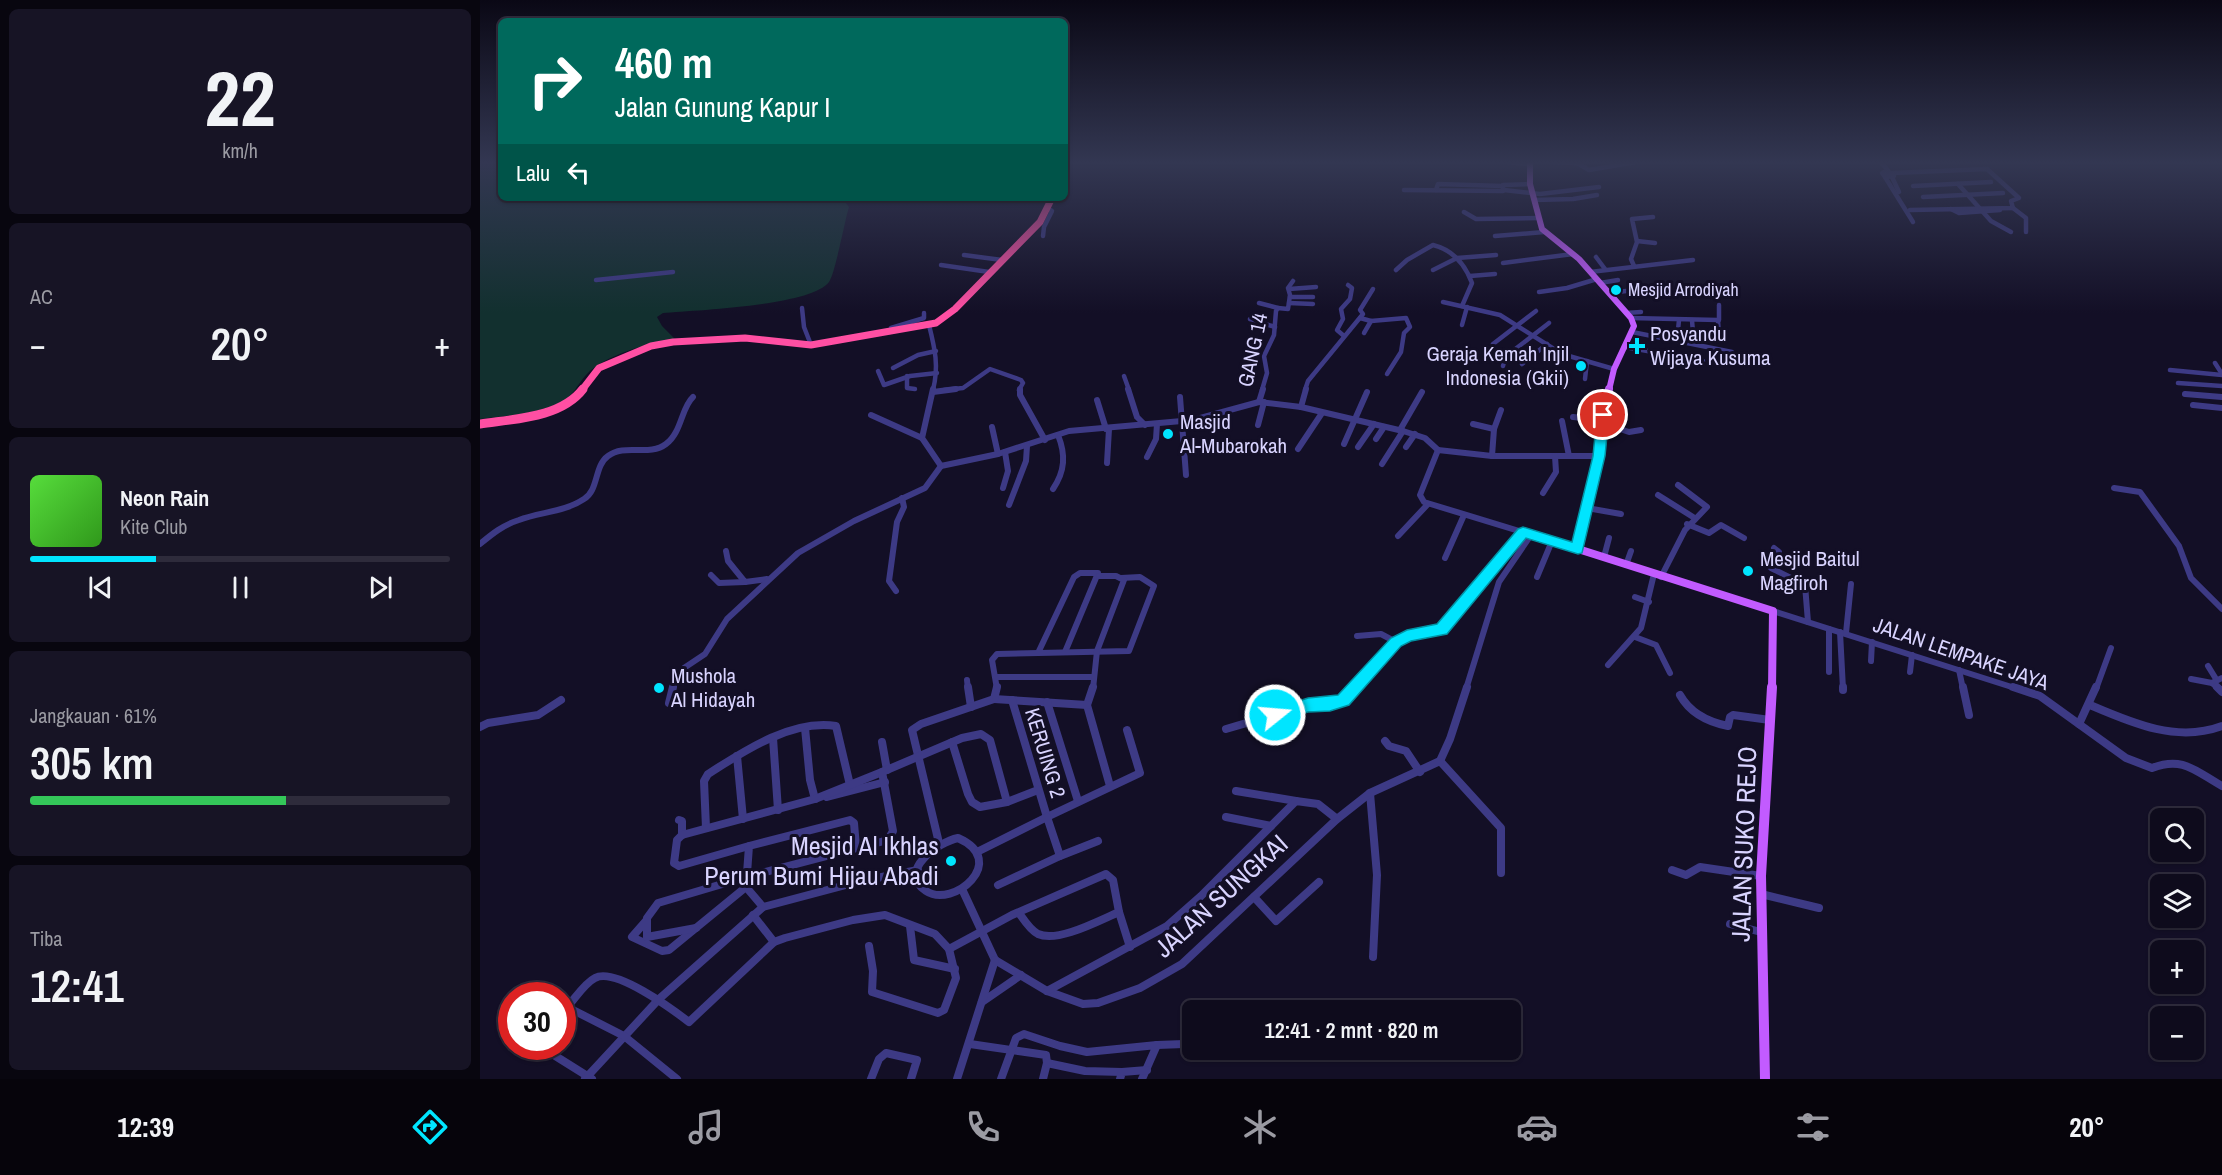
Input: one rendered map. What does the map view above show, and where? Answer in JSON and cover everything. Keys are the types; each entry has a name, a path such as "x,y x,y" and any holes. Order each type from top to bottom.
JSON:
{"highway":[{"path":"480,424 555,410 579,394 599,368 651,346 673,342 745,338 811,345 929,325 941,320 955,309 1040,222 1045,212"}],"main road":[{"path":"1538,212 1544,232 1573,254 1599,281 1628,316 1634,327 1614,369 1602,422 1599,456 1578,549 1773,611"},
{"name":"JALAN SUKO REJO","path":"1765,1079 1761,876 1770,720 1773,611"}],"street":[{"path":"1043,236 1044,227 1051,212"},
{"path":"1464,212 1476,219 1539,218"},
{"path":"1907,212 1912,222 1916,222 1911,212"},
{"path":"1958,212 1975,212"},
{"path":"1984,212 1994,223 2010,232"},
{"path":"2018,212 2026,218 2026,232"},
{"path":"1634,266 1631,259 1637,241 1633,218 1653,217"},
{"path":"1496,236 1544,232"},
{"path":"1637,241 1655,243"},
{"path":"1396,270 1407,260 1432,245 1448,250 1470,276 1473,286 1462,301 1464,307 1462,325"},
{"path":"1503,263 1573,254"},
{"path":"964,255 1002,260"},
{"path":"1433,270 1457,258 1496,255"},
{"path":"1596,257 1605,269"},
{"path":"1590,272 1693,260"},
{"path":"941,265 989,272"},
{"path":"596,280 673,272"},
{"path":"1470,276 1495,274"},
{"path":"1288,289 1293,280"},
{"path":"1539,292 1599,281 1618,280"},
{"path":"1344,336 1337,330 1337,327 1343,319 1341,309 1352,296 1352,288 1348,285"},
{"path":"1288,289 1316,287"},
{"name":"GANG 14","path":"1258,425 1266,373 1264,356 1275,327 1278,308 1287,310 1290,297 1288,289"},
{"path":"1301,408 1306,384 1364,314 1360,311 1361,307 1373,289"},
{"path":"1609,293 1635,290"},
{"path":"1290,297 1313,297"},
{"path":"1443,302 1500,315 1562,354 1614,369"},
{"path":"1259,303 1278,308"},
{"path":"1289,303 1313,304"},
{"path":"1719,305 1719,336"},
{"path":"802,308 804,327 811,345"},
{"path":"1493,344 1536,311"},
{"path":"1628,316 1641,312"},
{"path":"890,332 891,328 922,320 924,314"},
{"path":"1628,316 1719,320"},
{"path":"1360,318 1371,321 1406,318 1409,321 1410,327 1404,333 1401,352 1387,374"},
{"path":"1250,319 1275,327"},
{"path":"1677,340 1679,320"},
{"path":"1692,320 1693,333"},
{"path":"1364,333 1371,321"},
{"path":"1503,366 1505,357 1549,323"},
{"path":"922,438 937,373 936,351 929,325"},
{"path":"1632,332 1732,352"},
{"path":"1661,352 1662,337"},
{"path":"1522,364 1547,344"},
{"path":"1625,347 1661,352 1703,362"},
{"path":"893,368 918,356 936,351"},
{"path":"1585,379 1587,361"},
{"path":"2222,364 2215,363 2222,374"},
{"path":"933,392 963,388 991,369 1021,380 1023,382 1019,390 1020,395 1045,440"},
{"path":"2170,370 2222,374"},
{"path":"878,371 884,385 907,376 937,373"},
{"path":"907,376 907,388 915,389"},
{"path":"1124,376 1137,417 1145,425"},
{"path":"2178,383 2222,386"},
{"path":"1344,444 1367,392"},
{"path":"1382,464 1422,392"},
{"path":"2186,394 2222,397"},
{"path":"480,544 497,530 519,518 586,499 592,492 595,475 607,457 613,453 624,450 648,450 665,445 684,416 687,403 693,397"},
{"path":"1180,398 1186,474"},
{"path":"1097,399 1108,429 1107,463"},
{"path":"669,703 670,692 678,677 687,665 705,654 728,619 768,579 814,542 928,486 941,466 998,454 1072,431 1182,422 1261,402 1301,408 1402,431 1425,438 1438,450 1492,456 1599,456"},
{"path":"2193,405 2222,408"},
{"path":"1492,456 1494,429 1501,410"},
{"path":"1298,449 1322,413"},
{"path":"871,415 922,438 941,466"},
{"path":"1573,417 1602,422 1629,432 1641,430"},
{"path":"1562,421 1569,456"},
{"path":"1147,457 1156,439 1157,424"},
{"path":"1358,447 1374,424"},
{"path":"1473,424 1494,429"},
{"path":"1376,439 1384,427"},
{"path":"992,428 998,454"},
{"path":"1053,489 1065,466 1058,435"},
{"path":"1406,447 1415,435"},
{"path":"1009,505 1026,461 1027,446"},
{"path":"1438,450 1420,498 1428,504 1578,549"},
{"path":"1003,488 1008,471 1005,452"},
{"path":"1543,493 1556,472 1555,456"},
{"path":"1608,665 1635,637 1643,624 1658,575 1687,524 1707,506 1678,485"},
{"path":"2114,488 2140,492 2179,546 2191,578 2222,609"},
{"path":"1658,495 1693,517"},
{"path":"896,591 889,581 897,522 904,507 902,498"},
{"path":"1398,536 1428,504"},
{"path":"1587,508 1621,514"},
{"path":"1445,558 1464,514"},
{"path":"1687,524 1710,533 1721,525 1744,538"},
{"path":"1226,729 1308,705 1330,704 1343,700 1396,642 1407,636 1438,631 1446,625 1523,532"},
{"path":"1501,873 1501,828 1440,761 1450,740 1467,689 1498,582 1531,535"},
{"path":"1604,557 1609,538"},
{"path":"1537,577 1552,541"},
{"path":"1774,548 1779,552 1771,568 1805,585 1808,622"},
{"path":"726,551 728,561 745,582"},
{"path":"1626,565 1631,551"},
{"path":"994,699 997,693 992,660 997,654 1129,651 1154,586 1140,577 1121,578 1099,576 1098,573 1080,573 1074,577 1038,653"},
{"path":"711,575 717,583 768,579"},
{"path":"1065,652 1099,576"},
{"path":"1110,786 1087,705 1097,651 1124,580 1121,578"},
{"path":"1843,690 1843,633 1851,584"},
{"path":"1635,597 1649,602"},
{"name":"JALAN LEMPAKE JAYA","path":"1773,611 2040,696 2102,742 2141,765 2152,768 2168,762 2181,763 2222,786"},
{"path":"1829,629 1829,672"},
{"path":"1357,636 1381,634 1396,642"},
{"path":"1635,637 1656,645 1670,673"},
{"path":"1871,661 1872,642"},
{"path":"2079,724 2090,705 2111,648"},
{"path":"1910,672 1912,655"},
{"path":"2208,666 2222,692"},
{"path":"1959,670 1969,715"},
{"path":"996,677 1094,677"},
{"path":"2191,679 2217,680"},
{"path":"967,680 971,707"},
{"path":"1680,695 1687,706 1716,724 1728,726 1730,717 1733,715 1770,720"},
{"path":"939,843 912,734 915,727 994,699 1087,705"},
{"path":"480,727 488,723 538,715 561,700"},
{"name":"KERUING 2","path":"1012,700 1060,856"},
{"path":"1047,702 1078,801"},
{"path":"2090,705 2139,725 2161,730 2199,733 2222,726"},
{"path":"706,828 704,779 708,774 773,738 805,728 836,726 850,785"},
{"path":"805,728 810,780 816,799"},
{"path":"978,851 1141,771 1127,730"},
{"path":"856,847 854,823 850,820 675,866 677,840 682,835 816,799 976,734 984,735 990,740 1007,802"},
{"path":"773,738 778,810"},
{"path":"1385,741 1389,746 1406,751 1419,772"},
{"path":"645,940 649,911 658,903 746,877 888,840 893,834 882,742"},
{"path":"952,742 972,802 980,807 986,808 1007,802 1038,790"},
{"path":"737,756 743,819"},
{"name":"JALAN SUNGKAI","path":"995,960 1047,991 1083,1004 1091,1004 1140,988 1182,964 1337,819 1370,793 1440,761"},
{"path":"816,799 843,795 885,782"},
{"path":"1236,790 1318,804 1337,819"},
{"path":"1370,793 1375,824 1379,887 1373,957"},
{"path":"1047,991 1167,926 1201,896 1296,801"},
{"path":"1226,818 1271,826"},
{"path":"679,820 682,821 682,835"},
{"path":"949,839 967,840 978,851 980,861 977,871 962,889 940,896 930,894 922,888 918,880 918,870 922,859 939,843 949,839"},
{"path":"998,885 1098,841"},
{"path":"749,846 746,886 763,907"},
{"path":"1672,870 1686,875 1701,867 1761,876"},
{"path":"561,1060 588,1078 659,999 763,907 861,880 918,870"},
{"path":"949,949 981,931 1106,874 1113,880 1119,912 1130,947"},
{"path":"1254,897 1276,921 1319,882"},
{"path":"646,921 632,935 662,951 669,950 746,886"},
{"path":"957,1079 995,960 962,889"},
{"path":"1761,894 1819,908"},
{"path":"1022,912 1037,934 1050,936 1063,934 1119,912"},
{"path":"676,1079 624,1036 571,1010 569,1005 572,1000 594,978 606,975 659,999 689,1022 774,942 883,914 910,926 937,934 949,949 956,978 944,1010 938,1013 872,992 873,971 869,946"},
{"path":"753,915 774,942"},
{"path":"1730,924 1761,932"},
{"path":"910,926 914,960 955,969"},
{"path":"645,940 696,928"},
{"path":"982,1002 1021,975"},
{"path":"1001,1079 1016,1038 1024,1034 1051,1045 1096,1052 1182,1044"},
{"path":"970,1044 1046,1055 1047,1063 1043,1079"},
{"path":"1047,1063 1084,1075 1144,1075 1157,1045"},
{"path":"871,1079 879,1059 886,1053 917,1060 911,1079"}],"green space":[{"path":"480,212 848,212 831,277 829,282 818,290 777,302 663,313 657,317 662,326 675,339 640,347 615,356 594,368 569,396 552,406 522,414 480,419"}],"place":[{"name":"Mesjid Arrodiyah","path":"1616,290"},
{"name":"Posyandu Wijaya Kusuma","path":"1637,346"},
{"name":"Geraja Kemah Injil Indonesia (Gkii)","path":"1581,366"},
{"name":"Masjid Al-Mubarokah","path":"1168,434"},
{"name":"Mesjid Baitul Magfiroh","path":"1748,571"},
{"name":"Mushola Al Hidayah","path":"659,688"},
{"name":"Mesjid Al Ikhlas Perum Bumi Hijau Abadi","path":"951,861"}],"route":[{"path":"1275,715 1308,705 1338,703 1396,642 1407,636 1442,629 1523,532 1578,549 1599,456 1603,415"}]}
